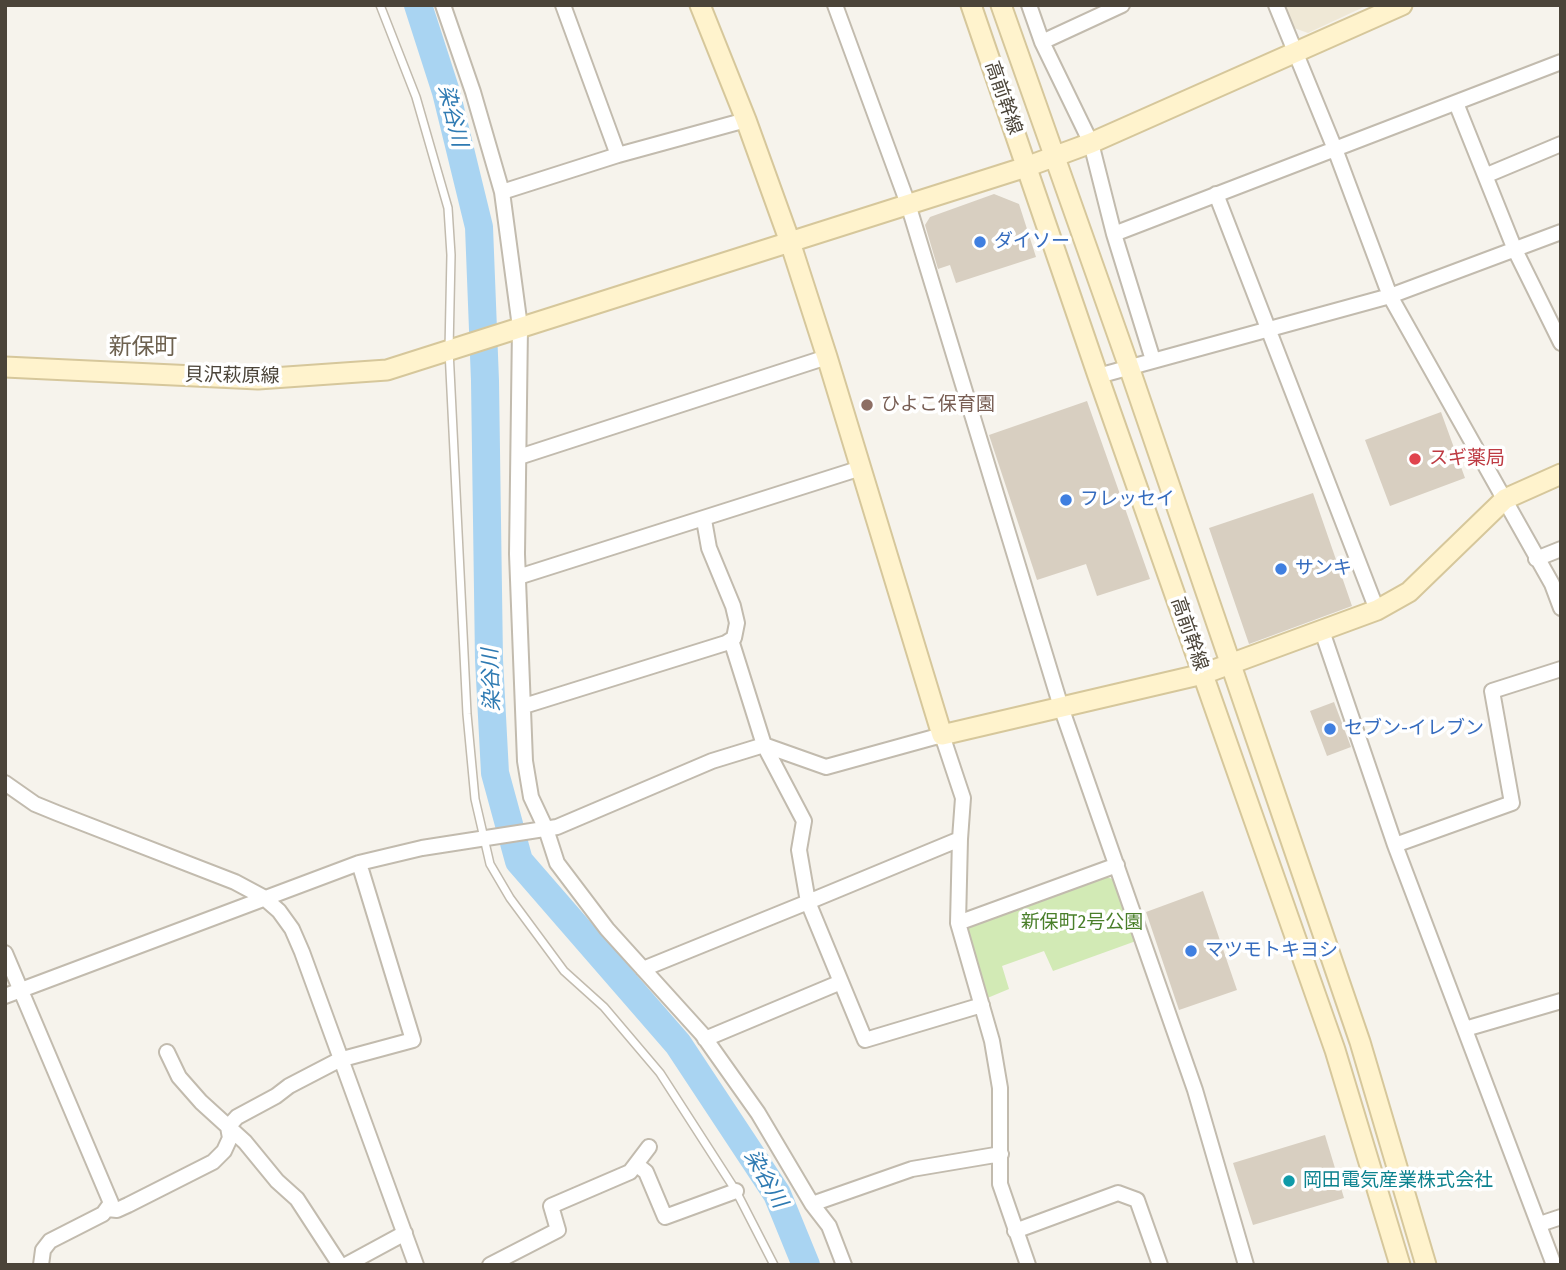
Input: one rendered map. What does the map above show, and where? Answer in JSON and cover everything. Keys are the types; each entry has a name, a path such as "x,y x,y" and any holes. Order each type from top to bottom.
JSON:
{"street":[{"path":"443,5 473,92 502,192 516,328 518,577 525,761 531,797 546,829 556,863 575,890 705,1039 758,1112 812,1204 829,1226 844,1265"},
{"path":"564,5 618,155"},
{"path":"700,5 746,120 790,242 963,798 958,923 992,1041 1000,1088 1000,1184 1028,1265"},
{"path":"835,5 908,204 1061,707 1195,1090 1242,1263"},
{"name":"高前幹線","path":"971,5 1098,376 1335,1050 1400,1265"},
{"name":"高前幹線","path":"1001,5 1129,367 1360,1041 1426,1265"},
{"path":"1029,5 1042,42 1091,143 1114,234 1153,360"},
{"path":"1042,42 1122,5"},
{"path":"1276,5 1335,149 1390,296 1552,584 1561,608"},
{"name":"貝沢萩原線","path":"5,367 258,379 387,370 1026,167 1091,143 1402,5"},
{"path":"1114,234 1561,62"},
{"path":"1456,103 1487,174 1515,250 1561,342"},
{"path":"502,192 618,155 746,120"},
{"path":"1487,174 1561,144"},
{"path":"1216,194 1377,610"},
{"path":"1098,376 1390,296 1561,232"},
{"path":"519,457 827,357"},
{"path":"518,577 861,468"},
{"path":"5,996 359,863 422,848 557,827 712,761 764,745 826,767 942,735 1203,674 1377,610 1409,592 1505,499 1561,474"},
{"path":"524,706 734,638 737,623 733,606 709,548 704,520"},
{"path":"1536,559 1561,549"},
{"path":"1322,631 1395,845 1554,1265"},
{"path":"731,640 764,745 804,821 799,850 808,902 865,1040 982,1005"},
{"path":"1395,845 1512,803 1492,691 1561,669"},
{"path":"5,783 35,804 235,881 263,897 279,911 292,929 343,1059 416,1265"},
{"path":"643,969 960,839"},
{"path":"228,1127 237,1117 289,1086 343,1059 413,1040 359,863"},
{"path":"958,923 1117,865"},
{"path":"5,953 111,1203 103,1214 50,1241 43,1250 41,1265"},
{"path":"705,1039 841,982"},
{"path":"1465,1028 1561,1001"},
{"path":"167,1052 179,1077 245,1142 276,1181 298,1199 340,1265"},
{"path":"107,1209 117,1210 213,1162 224,1151 230,1138 228,1127"},
{"path":"490,1265 558,1230 551,1206 630,1172 649,1147"},
{"path":"812,1204 912,1169 1001,1154"},
{"path":"636,1164 646,1172 666,1217 736,1191"},
{"path":"1015,1231 1118,1192 1137,1200 1160,1265"},
{"path":"1540,1224 1561,1217"},
{"path":"346,1265 405,1233"}],"lane":[{"path":"380,5 416,97 448,208 467,714 475,799 490,864 529,925 564,971 604,1007 660,1073 736,1191 774,1265"}],"shaded area":[{"path":"1285,5 1368,5 1308,33 1294,28"}],"green space":[{"name":"新保町2号公園","path":"1106,877 1113,879 1136,941 1053,971 1044,951 1002,966 1009,989 985,999 966,928"}],"building":[{"name":"ダイソー","path":"994,194 1019,204 1036,257 956,283 950,265 938,269 925,225 930,217"},
{"name":"フレッセイ","path":"1087,401 1150,579 1097,596 1086,564 1037,580 989,435"},
{"name":"スギ薬局","path":"1441,412 1465,478 1390,506 1365,440"},
{"name":"サンキ","path":"1313,493 1352,606 1249,644 1209,528"},
{"name":"セブン-イレブン","path":"1334,702 1351,747 1327,756 1310,711"},
{"name":"マツモトキヨシ","path":"1203,891 1237,990 1179,1010 1146,912"},
{"name":"岡田電気産業株式会社","path":"1325,1135 1344,1198 1253,1225 1233,1163"}],"waterway":[{"name":"染谷川","path":"418,5 446,92 479,227 485,381 489,660 495,773 519,861 678,1044 777,1194 806,1265"}],"place":[{"name":"ダイソー","path":"980,242"},
{"name":"ひよこ保育園","path":"867,405"},
{"name":"スギ薬局","path":"1415,459"},
{"name":"フレッセイ","path":"1066,500"},
{"name":"サンキ","path":"1281,569"},
{"name":"セブン-イレブン","path":"1330,729"},
{"name":"マツモトキヨシ","path":"1191,951"},
{"name":"岡田電気産業株式会社","path":"1289,1181"}],"district":[{"name":"新保町","path":"143,348"}]}
